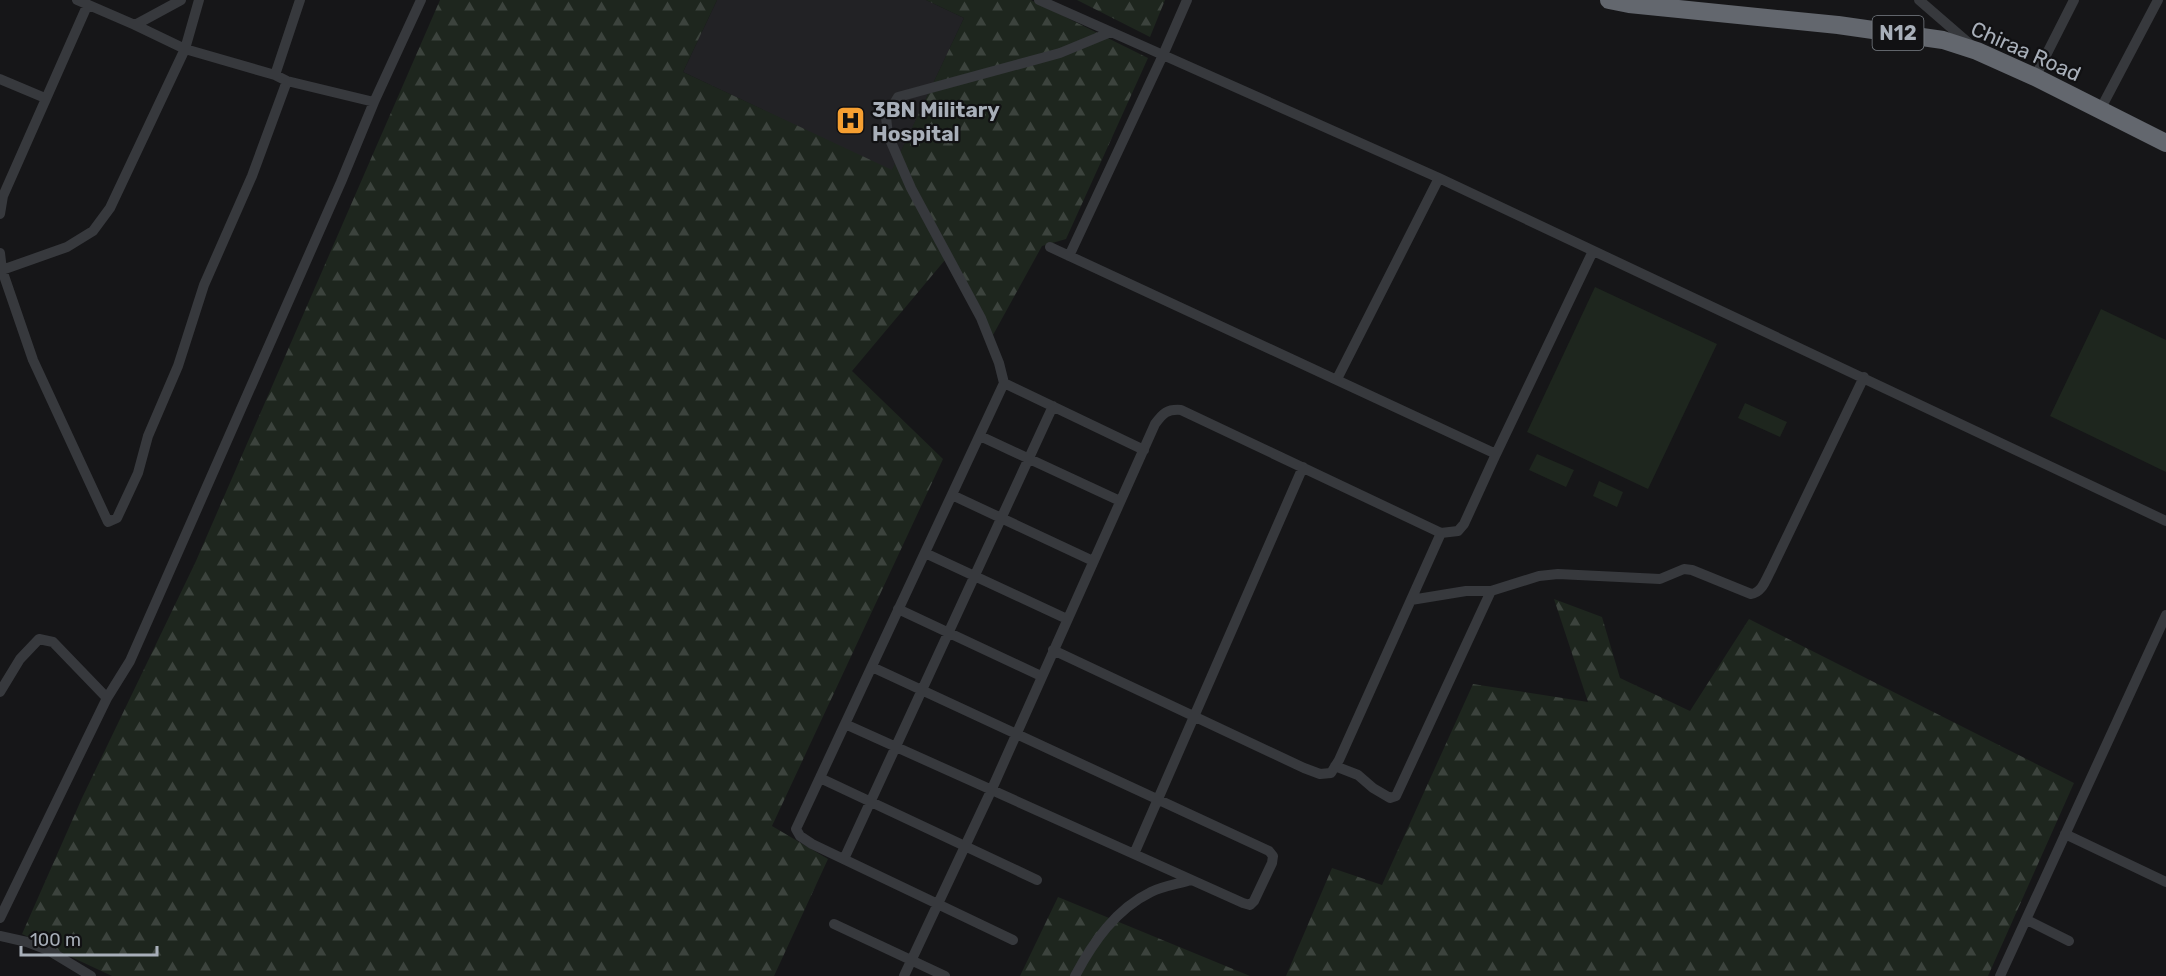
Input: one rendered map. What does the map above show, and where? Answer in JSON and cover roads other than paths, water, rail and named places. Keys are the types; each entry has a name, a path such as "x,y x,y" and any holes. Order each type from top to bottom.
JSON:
{"highway":[{"name":"Chiraa Road","path":"1609,0 1838,24 1943,40 1977,51 2035,77 2166,143"}],"street":[{"path":"76,0 185,49 275,75 287,81 374,102"},
{"path":"135,25 181,0"},
{"path":"2,270 68,247 93,231 110,208 185,49 199,0"},
{"path":"275,75 300,0"},
{"path":"0,918 107,699 139,639 341,182 374,102 421,0"},
{"path":"1039,0 1439,178 2166,521"},
{"path":"1069,256 1187,0"},
{"path":"1919,0 1977,51"},
{"path":"2035,77 2074,0"},
{"path":"2100,110 2160,0 2166,2"},
{"path":"0,214 3,196 87,6"},
{"path":"1013,940 812,844 800,836 796,829 1004,383 999,363 981,318 912,189 888,135 886,117 898,97 1060,53 1111,32"},
{"path":"0,79 45,98"},
{"path":"0,253 2,270 33,360 108,522 117,518 138,473 148,436 178,366 204,285 252,176 287,81"},
{"path":"1337,379 1439,178"},
{"path":"1050,247 1497,454"},
{"path":"904,976 991,791 1155,424 1163,413 1173,409 1181,410 1442,533 1458,531 1464,524 1593,250"},
{"path":"1411,600 1466,591 1491,591 1539,576 1558,574 1660,579 1684,569 1755,594 1771,570 1864,378"},
{"path":"1004,383 1144,450"},
{"path":"844,859 1053,406"},
{"path":"980,436 1120,501"},
{"path":"1134,854 1303,467"},
{"path":"952,495 1093,561"},
{"path":"1053,650 1320,774 1331,773 1442,533"},
{"path":"925,553 1067,619"},
{"path":"1335,766 1358,776 1390,798 1396,796 1491,591"},
{"path":"898,609 1041,676"},
{"path":"2000,976 2166,615"},
{"path":"0,692 20,659 39,639 53,642 107,699"},
{"path":"845,724 1250,905 1272,863 1273,856 1269,851 872,666"},
{"path":"820,778 1037,880"},
{"path":"2066,834 2166,882"},
{"path":"1075,976 1090,947 1127,906 1153,891 1191,880"},
{"path":"2027,920 2069,941"},
{"path":"834,924 945,976"},
{"path":"0,936 48,950 91,976"}],"place":[{"name":"3BN Military Hospital","path":"851,121"}]}
